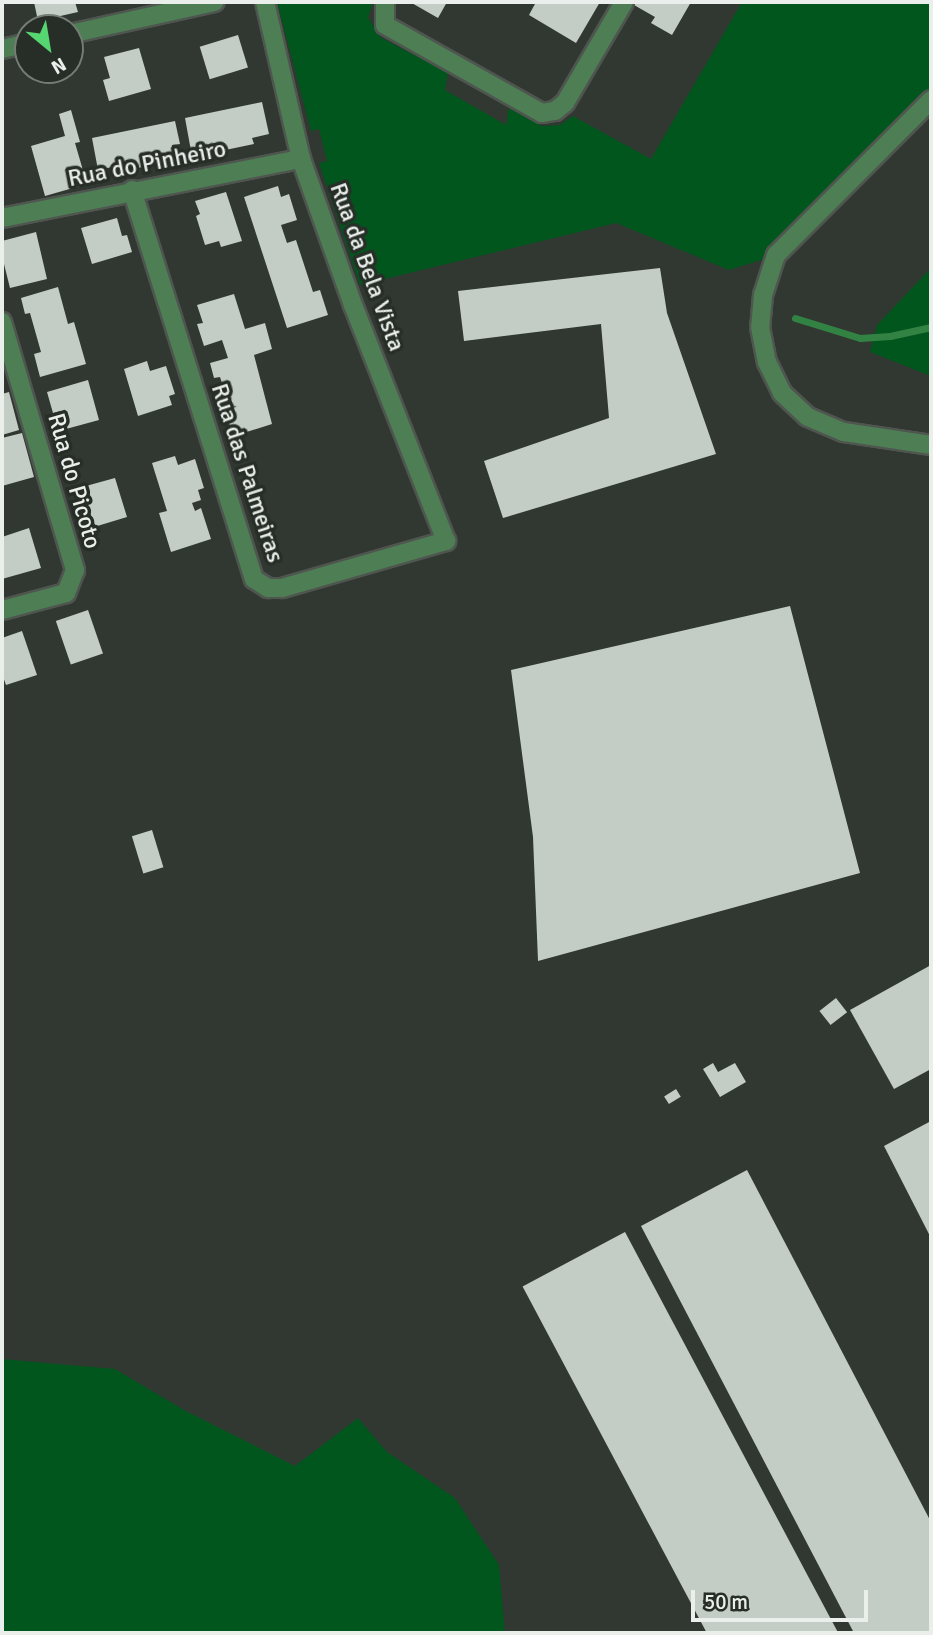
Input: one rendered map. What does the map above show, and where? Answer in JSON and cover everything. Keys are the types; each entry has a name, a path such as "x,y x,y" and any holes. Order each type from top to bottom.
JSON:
{"street":[{"path":"84,31 214,2"},
{"name":"Rua da Bela Vista","path":"265,2 301,159 353,305 446,541"},
{"path":"386,2 385,25 542,113 555,111 565,103 624,2"},
{"path":"931,100 776,255 763,295 760,327 767,362 782,393 807,417 844,432 931,445"},
{"name":"Rua do Pinheiro","path":"2,218 132,190 301,159"},
{"name":"Rua das Palmeiras","path":"132,190 254,579 268,588 282,588 446,541"},
{"name":"Rua do Picoto","path":"2,321 75,570 66,593 3,611"}],"green space":[{"path":"277,2 373,2 368,17 380,37 448,73 445,90 506,125 509,108 542,126 560,125 573,116 651,159 742,2 931,2 931,89 792,223 764,259 729,270 616,223 360,285 319,163 327,161 319,129 311,131"},
{"path":"931,268 931,376 870,352 877,325"},
{"path":"2,1359 115,1369 184,1410 295,1466 358,1418 387,1452 455,1498 499,1565 505,1633 2,1633"}],"building":[{"path":"34,2 75,2 78,12 69,14 37,14"},
{"path":"410,2 447,2 438,18"},
{"path":"536,2 600,2 576,43 529,15"},
{"path":"636,2 691,2 672,35 651,23 655,17 634,5"},
{"path":"238,35 248,68 210,79 200,47"},
{"path":"139,48 151,89 109,101 103,80 110,78 104,57"},
{"path":"262,102 269,134 252,138 254,144 211,153 210,147 191,151 185,118"},
{"path":"71,110 80,142 75,143 87,184 45,196 31,146 65,136 59,114"},
{"path":"175,121 180,144 172,145 173,154 156,158 157,164 119,172 117,166 98,170 92,138"},
{"path":"278,186 281,197 289,194 297,220 281,225 287,243 296,240 313,292 320,290 328,315 287,328 244,197"},
{"path":"226,192 242,241 221,247 219,241 205,245 196,216 200,214 195,201"},
{"path":"117,218 122,236 127,235 132,252 92,264 81,228"},
{"path":"36,232 47,279 10,288 2,256 2,241"},
{"path":"660,268 667,313 716,454 503,518 484,461 609,418 601,324 464,341 458,291"},
{"path":"58,287 68,324 74,322 86,364 40,377 34,354 41,352 30,313 25,314 21,298"},
{"path":"234,294 245,329 265,323 272,349 254,355 272,424 234,436 229,423 233,421 231,413 234,413 220,377 214,378 210,363 228,358 222,340 204,346 197,324 203,323 197,305"},
{"path":"147,361 150,371 166,366 175,394 169,396 172,405 138,416 124,369"},
{"path":"88,380 99,420 66,429 61,411 53,413 47,392"},
{"path":"9,392 19,430 2,435 2,394"},
{"path":"22,433 34,477 2,486 2,438"},
{"path":"175,456 178,465 195,459 204,488 198,490 201,500 192,503 195,511 201,508 211,539 171,552 159,513 167,511 152,463"},
{"path":"115,478 127,517 94,527 89,508 81,511 75,489"},
{"path":"29,528 41,568 2,579 2,537"},
{"path":"790,606 860,873 538,961 533,837 511,670"},
{"path":"88,610 103,653 71,665 56,621"},
{"path":"22,631 37,675 6,685 2,674 2,638"},
{"path":"152,830 163,867 143,873 132,836"},
{"path":"931,965 931,1069 894,1089 850,1010"},
{"path":"836,998 847,1012 831,1025 819,1011"},
{"path":"713,1063 718,1072 735,1063 746,1082 720,1097 703,1069"},
{"path":"676,1089 681,1097 669,1104 664,1096"},
{"path":"931,1121 931,1238 884,1146"},
{"path":"747,1170 931,1522 931,1633 854,1633 641,1226"},
{"path":"625,1232 838,1633 707,1633 523,1286"}],"waterway":[{"path":"795,318 860,338 890,336 931,327"}]}
